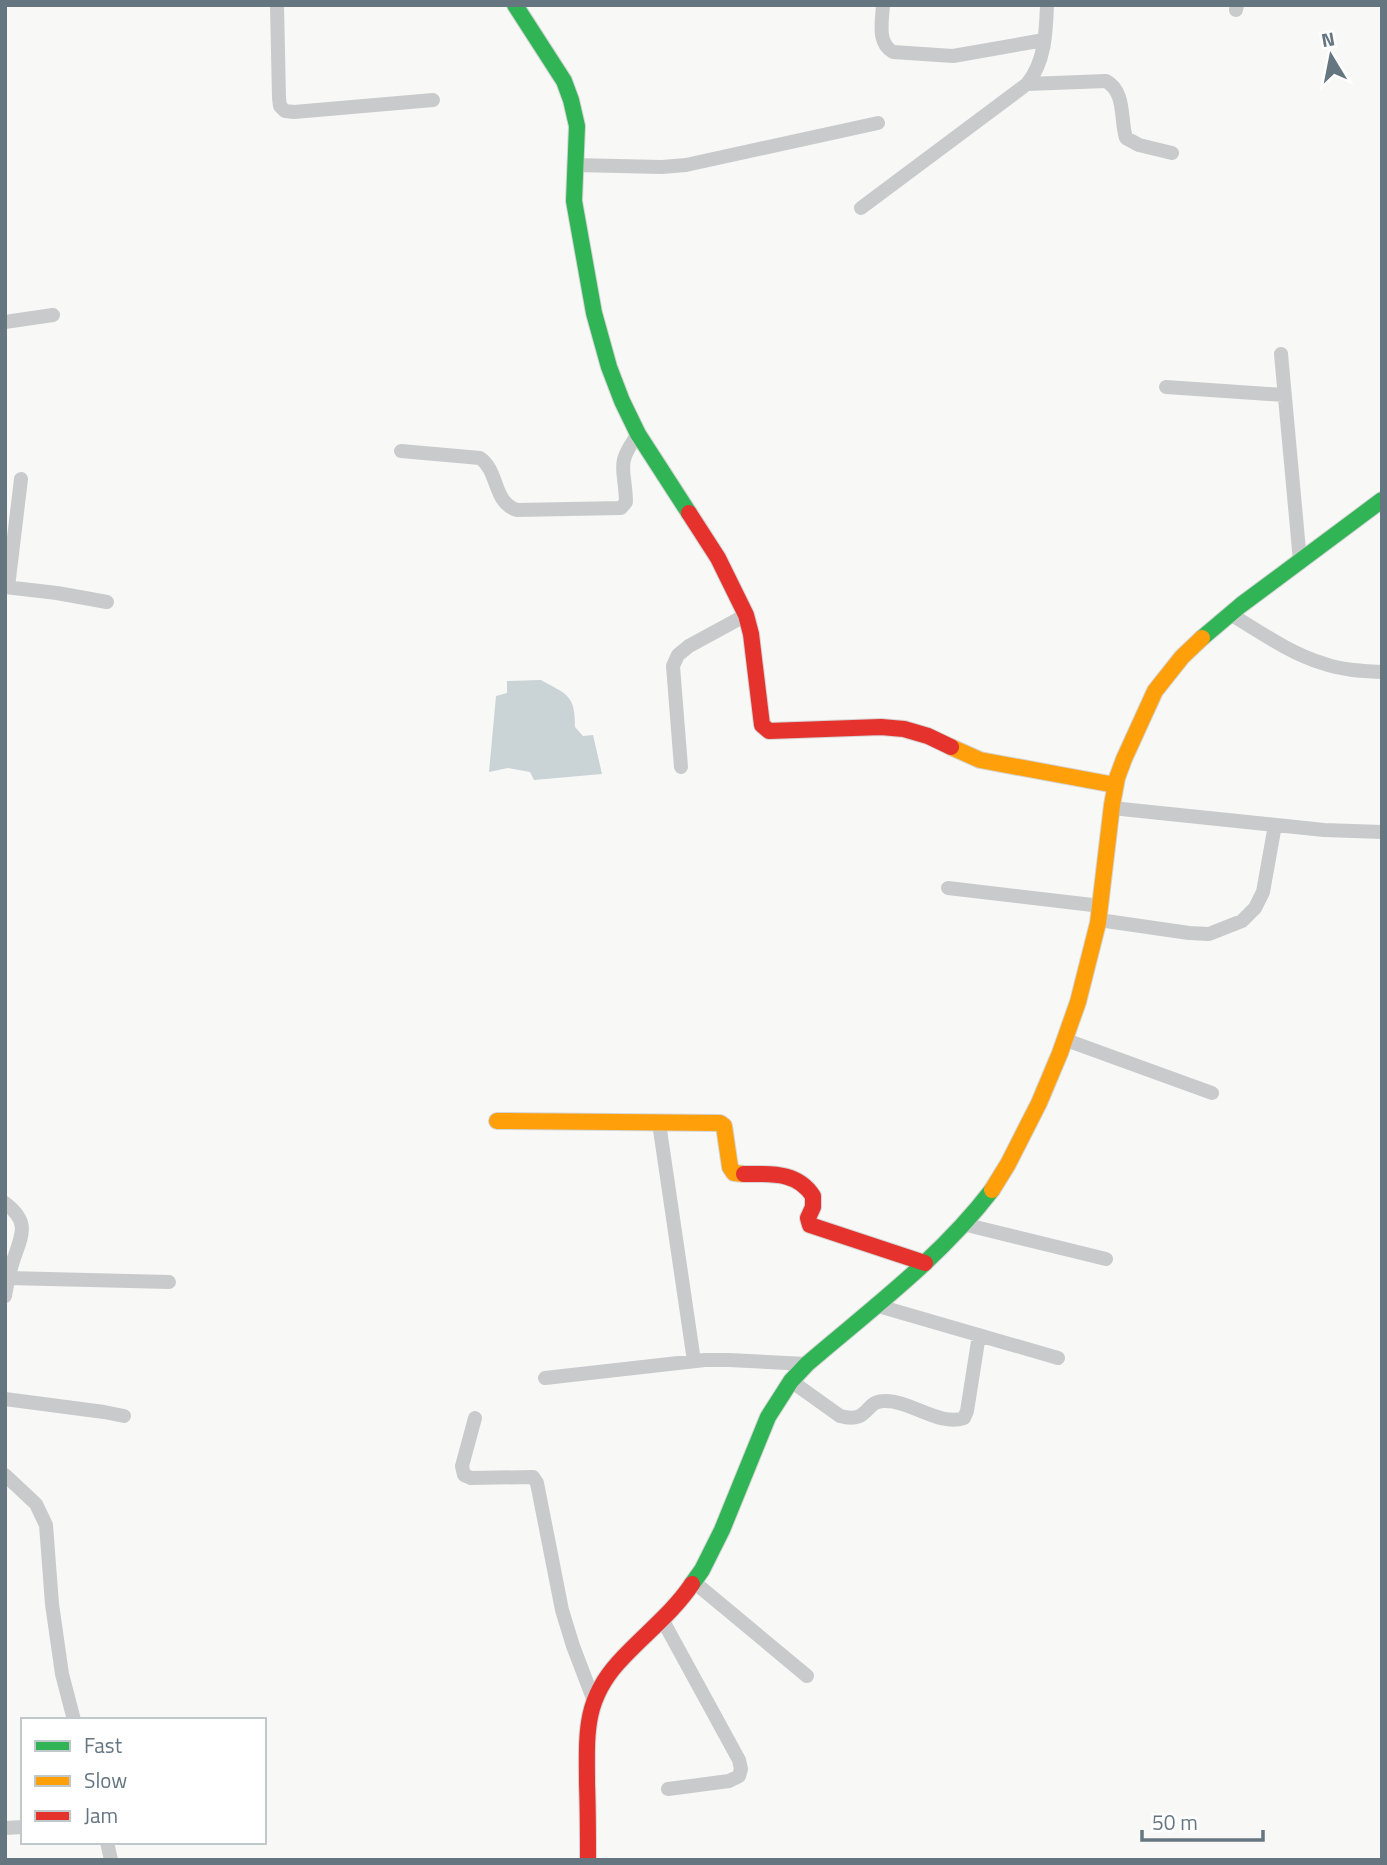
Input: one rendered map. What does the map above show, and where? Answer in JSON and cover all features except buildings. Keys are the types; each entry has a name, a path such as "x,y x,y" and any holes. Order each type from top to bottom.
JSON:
{"street":[{"path":"277,5 279,98 280,106 285,111 433,100"},
{"path":"515,5 564,81 571,100 577,126 574,201 594,313 609,367 638,434 718,558 746,615 751,634 762,724 769,731 881,727 904,729 928,736 980,760 1115,785"},
{"path":"883,5 882,41 885,47 893,52 953,56 1044,40"},
{"path":"861,208 1027,84 1037,72 1044,40 1047,5"},
{"path":"1027,84 1106,81 1114,85 1118,92 1126,138 1139,145 1172,153"},
{"path":"574,165 662,167 687,164 878,123"},
{"path":"5,322 53,315"},
{"path":"1281,354 1300,561"},
{"path":"1166,387 1284,395"},
{"path":"401,451 480,458 488,463 502,501 509,508 621,508 626,502 623,457 638,434"},
{"path":"20,479 7,587 107,602"},
{"path":"588,1860 587,1730 594,1700 604,1681 618,1663 682,1599 702,1570 722,1530 768,1417 791,1381 807,1364 925,1264 964,1224 987,1197 1010,1160 1041,1099 1066,1040 1086,982 1106,875 1115,785 1132,737 1157,688 1216,624 1382,500"},
{"path":"1230,614 1299,654 1322,664 1382,672"},
{"path":"681,767 673,666 678,655 689,646 746,615"},
{"path":"1112,808 1324,831 1382,832"},
{"path":"948,888 1100,913 1189,933 1209,934 1242,921 1255,908 1264,892 1275,825"},
{"path":"1066,1040 1212,1093"},
{"path":"497,1121 720,1123 724,1126 730,1167 734,1173 771,1172 787,1175 799,1181 814,1196 815,1204 808,1219 810,1224 925,1264"},
{"path":"659,1123 694,1361"},
{"path":"5,1203 14,1209 22,1223 22,1239 8,1278 5,1296"},
{"path":"964,1224 1106,1259"},
{"path":"8,1278 169,1282"},
{"path":"875,1305 1058,1358"},
{"path":"791,1381 840,1416 849,1419 864,1415 874,1404 881,1401 905,1405 956,1421 964,1418 967,1411 979,1335"},
{"path":"545,1378 694,1361 807,1364"},
{"path":"5,1399 124,1416"},
{"path":"475,1418 463,1466 464,1475 471,1478 533,1477 539,1492 562,1610 594,1700"},
{"path":"5,1475 36,1504 46,1525 52,1604 62,1674 73,1718"},
{"path":"694,1582 807,1676"},
{"path":"662,1619 741,1769 739,1776 729,1781 668,1789"}],"shaded area":[{"path":"541,680 568,697 573,708 575,727 583,736 593,735 602,774 534,780 530,772 508,768 489,772 496,696 507,693 507,681"}],"traffic: fast":[{"path":"515,5 564,81 571,100 577,126 574,201 594,313 609,367 638,434 689,513"},
{"path":"1202,638 1241,605 1382,500"},
{"path":"692,1584 722,1530 768,1417 791,1381 927,1260 972,1215 992,1190"}],"traffic: slow":[{"path":"992,1190 1039,1103 1078,1002 1098,923 1112,805 1124,759 1155,691 1182,657 1202,638"},
{"path":"951,747 980,760 1115,785"},
{"path":"497,1121 720,1123 724,1126 730,1167 734,1173 744,1174"}],"traffic: jam":[{"path":"689,513 718,558 746,615 751,634 762,725 769,731 881,727 904,729 951,747"},
{"path":"744,1174 791,1178 807,1188 813,1196 813,1207 808,1218 810,1225 925,1263"},
{"path":"588,1860 587,1750 589,1720 598,1692 618,1663 692,1584"}]}
